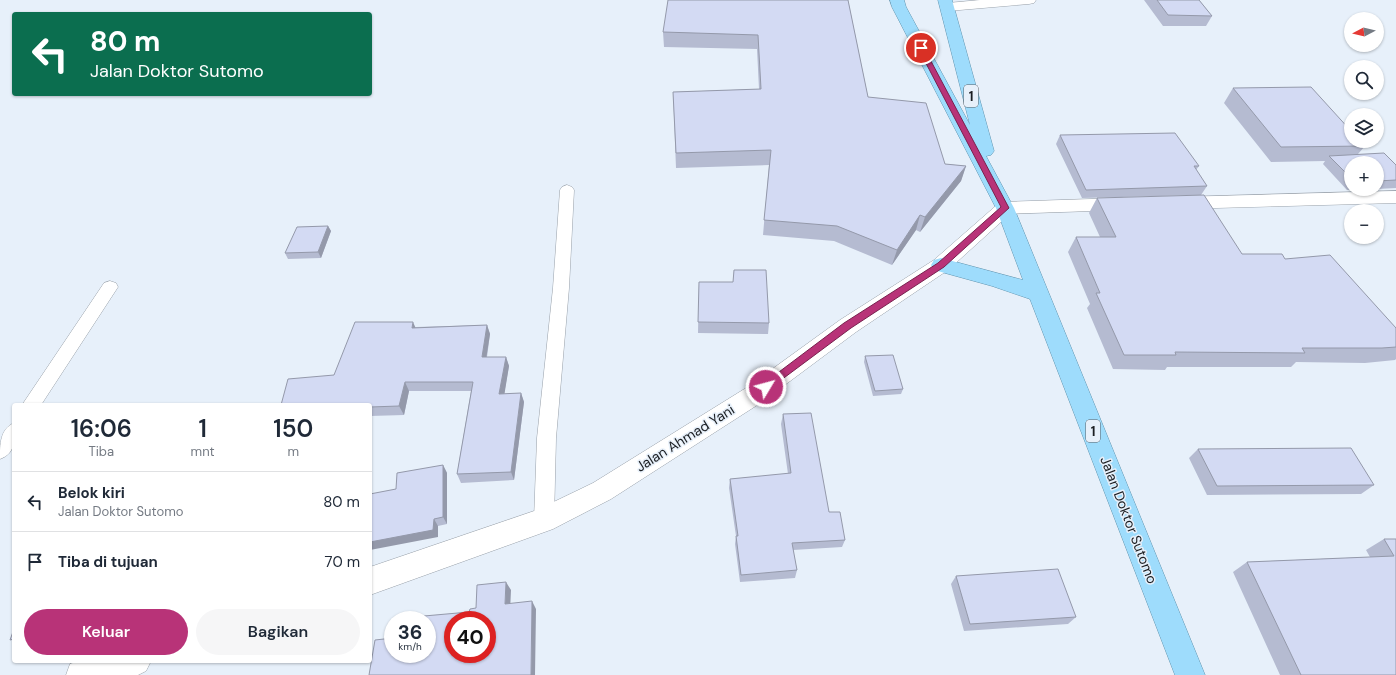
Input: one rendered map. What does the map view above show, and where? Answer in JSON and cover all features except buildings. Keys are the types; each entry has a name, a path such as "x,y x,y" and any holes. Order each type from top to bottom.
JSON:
{"highway":[{"name":"Jalan Doktor Sutomo","path":"898,3 1000,198 1040,294 1190,675"},
{"name":"Jalan Doktor Sutomo","path":"946,4 1000,198"},
{"path":"941,265 964,270 1040,294"}],"street":[{"path":"946,4 1029,0"},
{"path":"1165,203 1396,197"},
{"path":"1000,198 1141,204"},
{"name":"Jalan Ahmad Yani","path":"372,580 434,557 544,520 602,491 754,395 848,326 941,265 1000,198"},
{"path":"94,674 130,663"}],"lane":[{"path":"544,520 543,485 549,392 560,301 567,190"},
{"path":"32,403 110,287"},
{"path":"0,452 12,434"}],"route":[{"path":"766,387 848,326 941,265 1005,208 921,48"}]}
